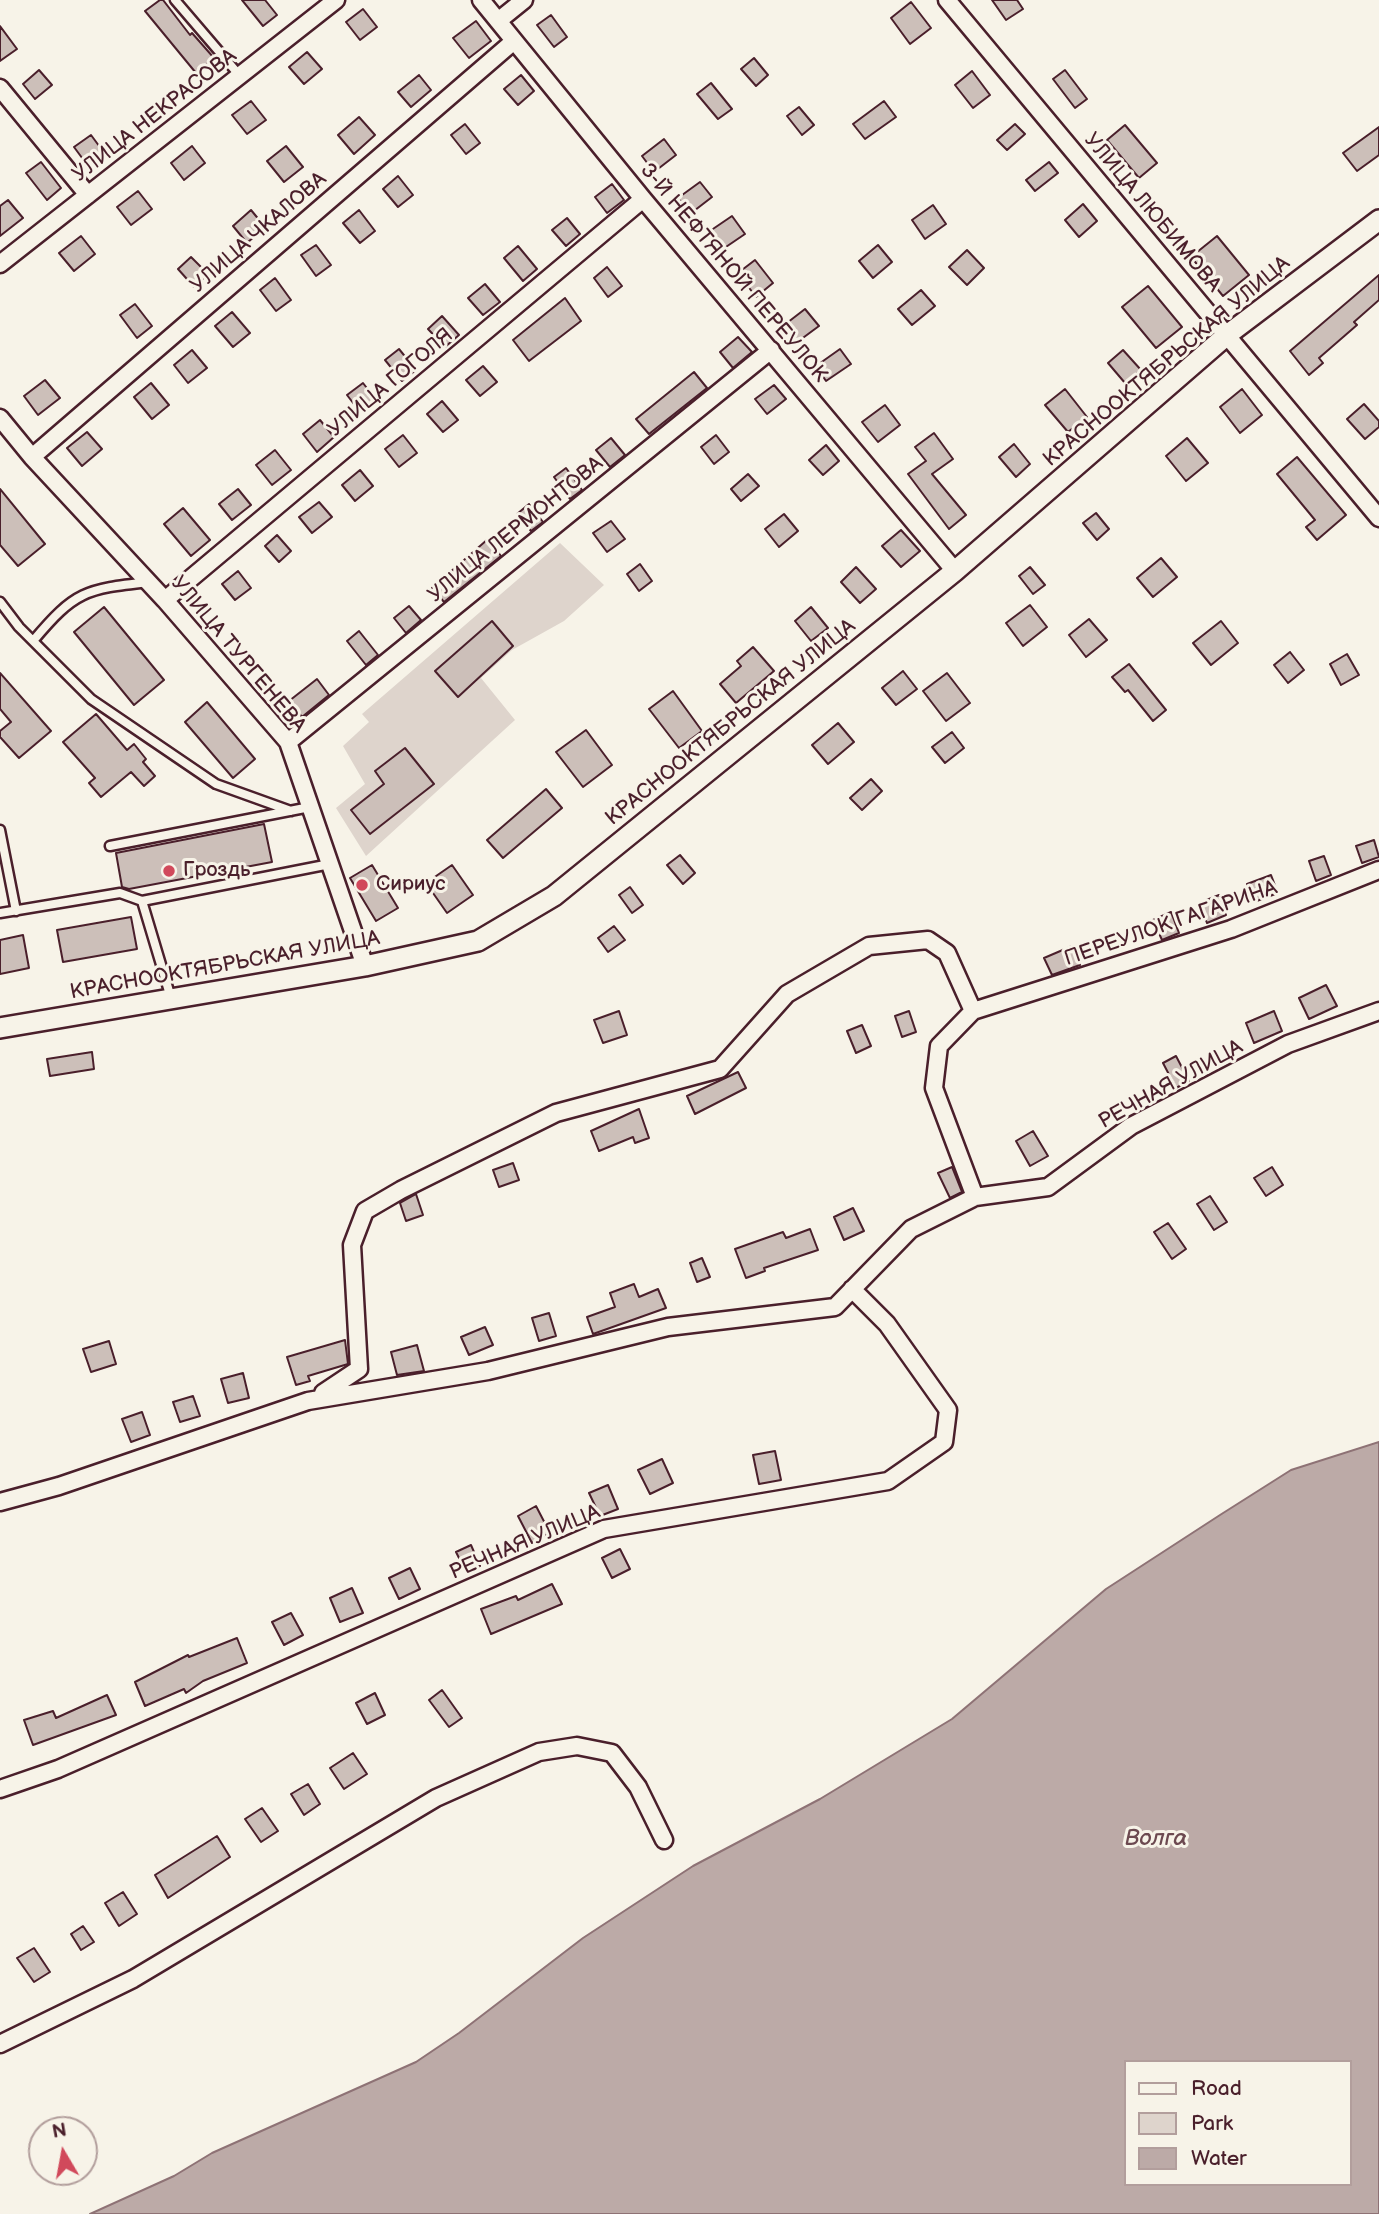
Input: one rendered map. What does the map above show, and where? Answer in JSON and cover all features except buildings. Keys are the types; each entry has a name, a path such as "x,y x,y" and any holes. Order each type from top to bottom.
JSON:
{"street":[{"name":"УЛИЦА НЕКРАСОВА","path":"0,264 336,0"},
{"name":"3-Й НЕФТЯНОЙ ПЕРЕУЛОК","path":"481,0 643,199 955,571"},
{"path":"498,21 524,0"},
{"name":"УЛИЦА ЛЮБИМОВА","path":"947,0 1379,518"},
{"name":"УЛИЦА ЧКАЛОВА","path":"32,457 514,41"},
{"path":"0,88 88,195"},
{"name":"УЛИЦА ГОГОЛЯ","path":"165,600 643,199"},
{"name":"КРАСНООКТЯБРЬСКАЯ УЛИЦА","path":"0,1028 365,966 478,941 554,896 955,571 1227,335 1379,220"},
{"name":"УЛИЦА ЛЕРМОНТОВА","path":"288,742 771,350"},
{"name":"УЛИЦА ТУРГЕНЕВА","path":"0,418 32,457 149,582 288,742 365,966"},
{"name":"ПЕРЕУЛОК ГАГАРИНА","path":"974,1011 1231,929 1379,870"},
{"path":"309,1401 341,1384 359,1369 352,1245 365,1211 401,1190 556,1113 720,1069 787,994 869,946 928,940 947,953 974,1011 939,1046 934,1088 975,1197"},
{"name":"РЕЧНАЯ УЛИЦА","path":"0,1502 59,1486 309,1401 488,1371 668,1326 835,1307 911,1229 975,1197 1048,1187 1131,1126 1288,1044 1379,1011"},
{"name":"РЕЧНАЯ УЛИЦА","path":"0,1789 58,1769 604,1529 888,1481 944,1441 948,1410 887,1324 852,1289"},
{"path":"0,2044 133,1979 436,1798 539,1752 577,1746 612,1753 638,1787 664,1840"}],"lane":[{"path":"176,0 240,76"},
{"path":"33,641 62,607 97,588 149,582"},
{"path":"0,603 33,641 91,699 216,784 291,811"},
{"path":"110,846 310,807"},
{"path":"0,830 16,911"},
{"path":"0,914 120,893 142,901 330,864"},
{"path":"142,901 171,998"}],"green space":[{"path":"560,543 604,585 564,621 512,650 481,678 515,720 366,856 336,808 365,784 343,746 369,722 362,714"}],"water":[{"name":"Волга","path":"1379,1442 1379,2214 90,2214 174,2176 212,2153 416,2062 459,2033 583,1938 693,1866 820,1799 952,1719 1106,1589 1291,1470"}],"place":[{"name":"Гроздь","path":"169,871"},
{"name":"Сириус","path":"362,885"}]}
